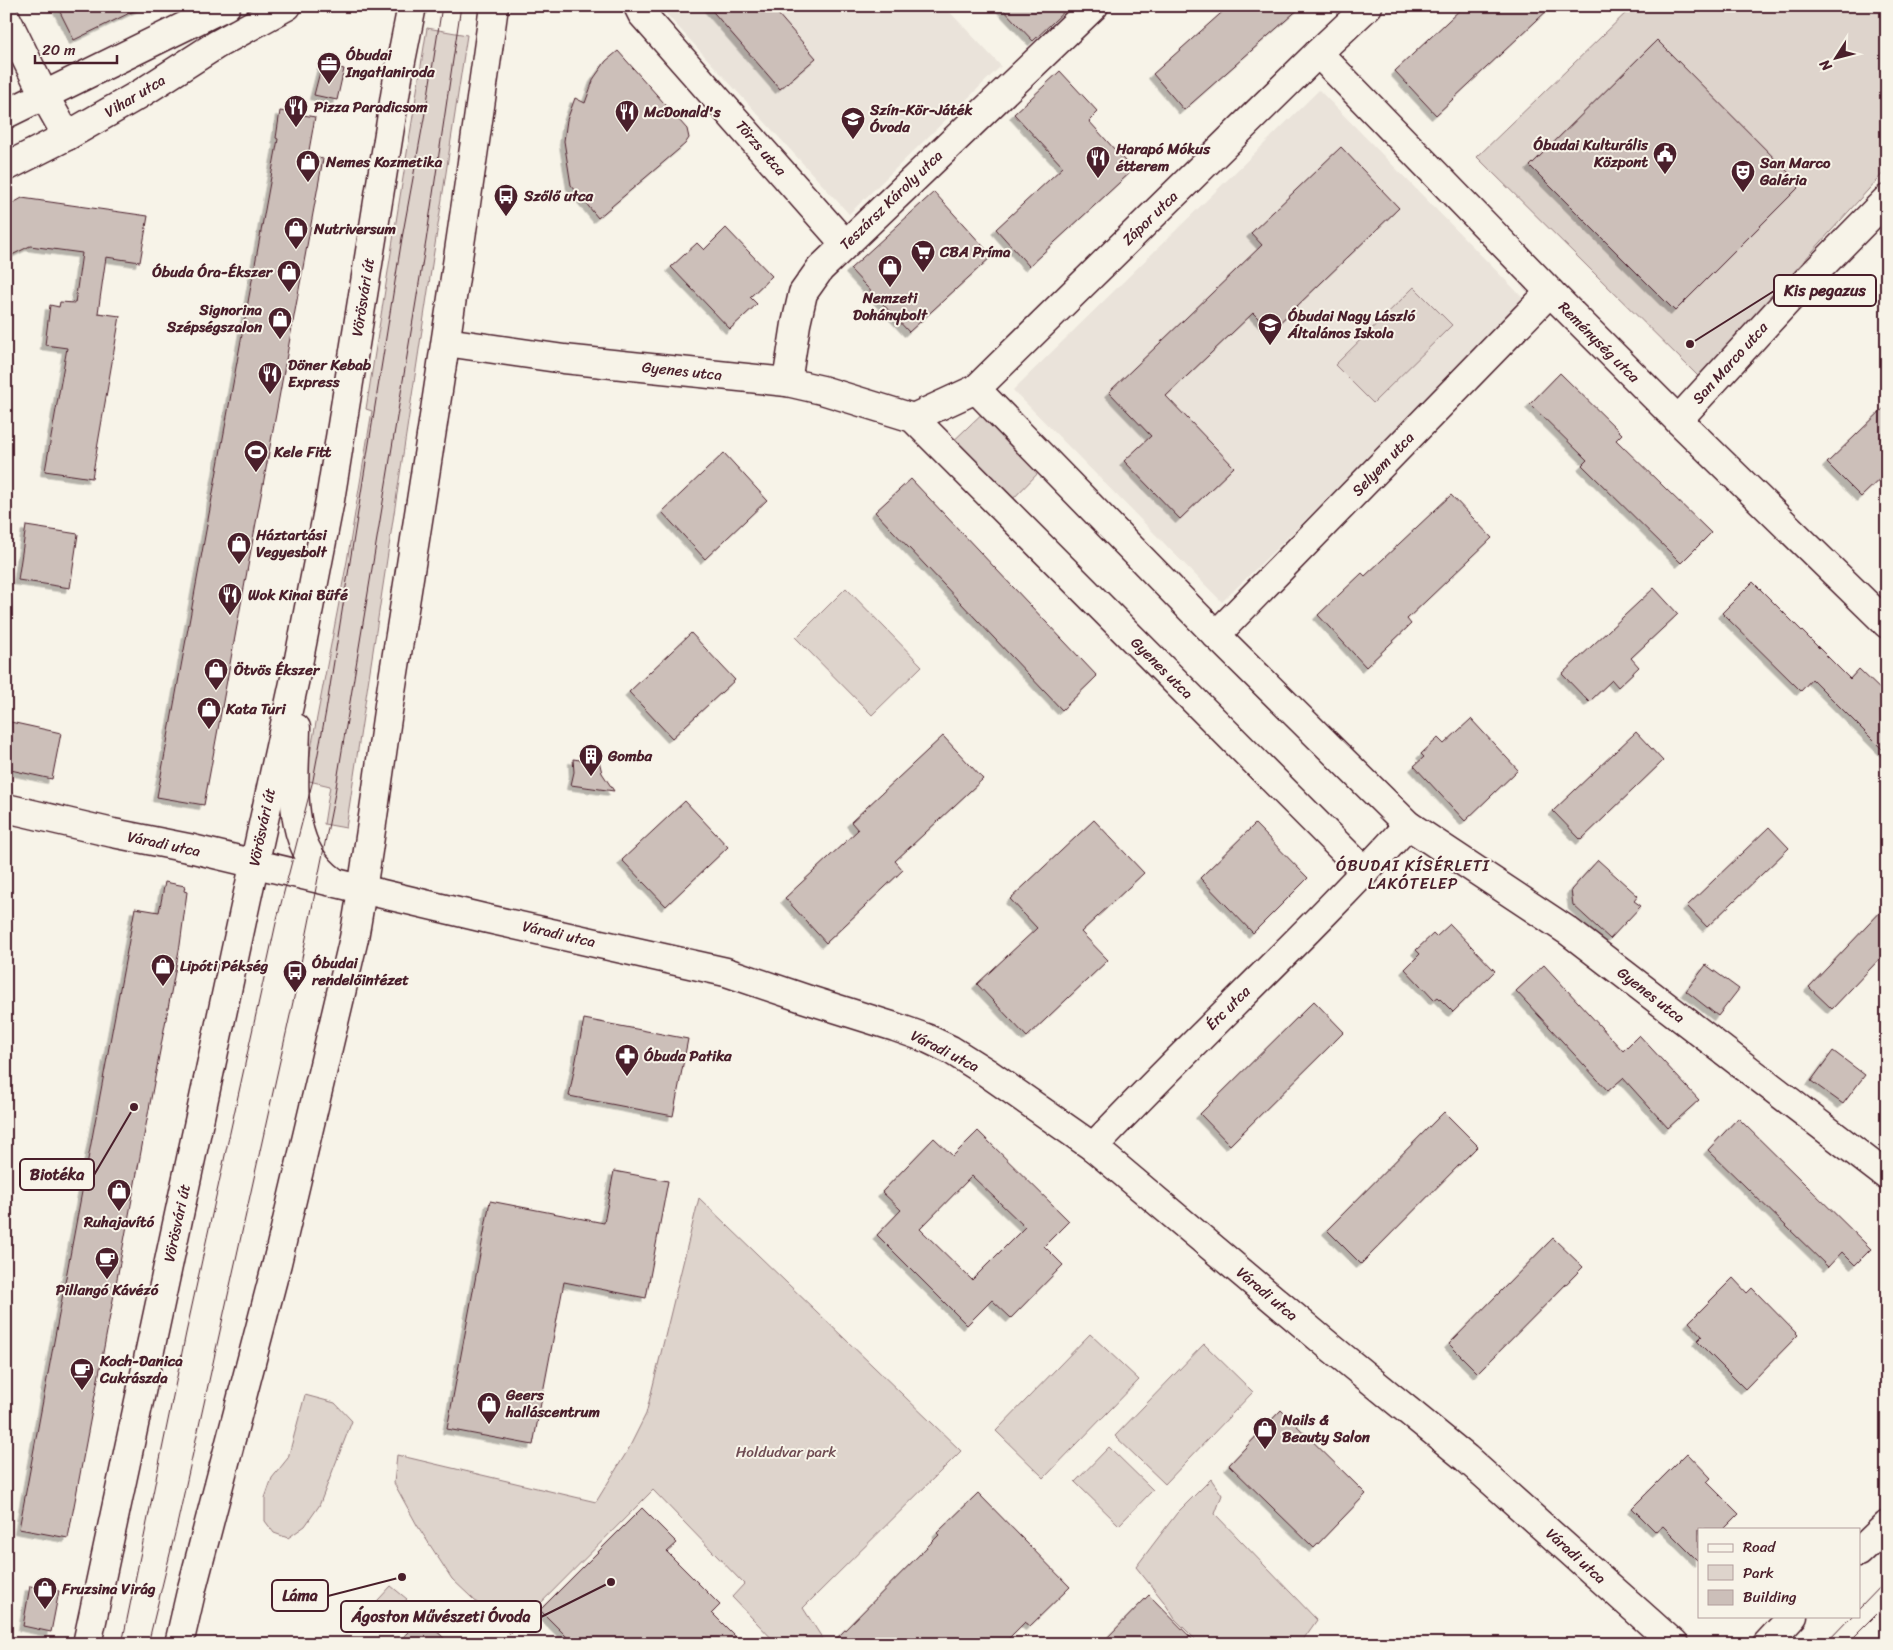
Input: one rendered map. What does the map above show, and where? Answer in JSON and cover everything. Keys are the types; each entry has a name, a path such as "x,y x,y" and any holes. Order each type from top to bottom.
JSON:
{"street":[{"path":"6,114 226,6"},
{"name":"Vihar utca","path":"6,167 67,136 140,94 216,45 287,6"},
{"name":"Vörösvári út","path":"87,1644 297,670 330,500 399,71 412,6"},
{"path":"179,1644 279,1253 352,946 363,888 376,787 446,342 494,6"},
{"name":"Törzs utca","path":"638,6 642,14 845,244"},
{"name":"Teszársz Károly utca","path":"787,382 803,293 820,269 1094,6"},
{"name":"Zápor utca","path":"976,390 1318,52 1368,6"},
{"path":"6,18 44,95 67,136"},
{"name":"Reménység utca","path":"1318,52 1550,292 1887,624"},
{"name":"San Marco utca","path":"1678,420 1790,298 1887,199"},
{"name":"Selyem utca","path":"1216,635 1550,292"},
{"name":"Gyenes utca","path":"446,342 564,359 787,382 822,390 913,418 1365,872"},
{"path":"913,418 976,390"},
{"name":"Gyenes utca","path":"976,390 1216,635 1408,825 1568,931 1887,1176"},
{"path":"297,670 294,797 298,831 310,858 318,870 333,881"},
{"name":"Váradi utca","path":"6,808 726,972 895,1027 926,1038 951,1050 986,1072 1093,1147 1329,1346 1466,1458 1674,1644"},
{"path":"1365,872 1408,825"},
{"name":"Érc utca","path":"1093,1147 1183,1053 1365,872"},
{"path":"1860,1551 1887,1525"},
{"path":"1767,1644 1792,1618"}],"shaded area":[{"name":"Szín-Kör-Játék Óvoda","path":"659,6 944,6 1001,66 849,214"},
{"name":"Óbudai Nagy László Általános Iskola","path":"1319,90 1527,302 1222,602 1013,390"}],"green space":[{"path":"1633,6 1887,6 1887,169 1699,377 1477,157"},
{"path":"427,28 467,35 346,828 324,824 330,786 305,780 347,561 372,411 366,409"},
{"path":"1414,287 1452,325 1373,403 1335,365"},
{"path":"991,405 1048,463 1004,508 945,449"},
{"path":"846,588 922,666 872,715 796,638"},
{"name":"Holdudvar park","path":"699,1198 961,1451 803,1608 826,1644 777,1644 732,1597 744,1584 653,1490 510,1634 452,1579 417,1525 394,1483 397,1455 596,1502 628,1450 646,1414"},
{"path":"1090,1334 1139,1380 1044,1478 996,1431"},
{"path":"1204,1344 1253,1392 1165,1484 1115,1436"},
{"path":"305,1395 335,1403 352,1421 319,1506 305,1526 288,1538 274,1533 265,1521 265,1498 272,1478 288,1458"},
{"path":"1109,1447 1153,1490 1119,1525 1075,1482"},
{"path":"1211,1479 1222,1495 1215,1514 1317,1620 1300,1644 1200,1644 1175,1619 1136,1567 1177,1513"},
{"path":"391,1586 407,1599 381,1627 366,1613"}],"building":[{"path":"57,6 144,6 74,40"},
{"path":"708,6 771,6 816,58 780,89"},
{"path":"1000,6 1070,6 1033,41"},
{"path":"1229,6 1302,6 1184,110 1153,74"},
{"path":"1464,6 1552,6 1436,115 1395,71"},
{"name":"Óbudai Kulturális Központ","path":"1657,40 1801,185 1675,311 1530,166"},
{"name":"McDonald's","path":"618,51 687,129 689,138 685,144 598,218 571,185 564,141 567,120 575,98 585,103 594,78 606,61"},
{"name":"Óbudai Ingatlaniroda","path":"322,64 344,69 337,100 314,95"},
{"path":"1060,71 1098,112 1089,121 1133,170 1029,266 996,229 1063,167 1014,114"},
{"path":"280,111 315,117 308,156 323,159 204,805 157,797 278,139 276,138"},
{"path":"1341,147 1399,208 1271,331 1253,313 1166,396 1234,467 1180,519 1124,461 1151,436 1109,392 1262,245 1251,233"},
{"path":"934,192 992,256 909,332 850,269"},
{"path":"22,198 148,216 140,262 106,257 98,313 120,316 92,478 45,471 67,348 45,345 50,305 59,307 60,302 75,303 82,253 30,246 6,258 6,207"},
{"path":"726,228 772,276 750,297 757,304 730,329 671,267 697,243 704,250"},
{"path":"1560,373 1622,434 1616,440 1711,533 1681,563 1582,465 1587,460 1530,404"},
{"path":"1887,405 1887,472 1861,497 1827,463"},
{"path":"724,453 767,500 705,559 662,512"},
{"path":"911,479 1097,676 1062,710 875,512"},
{"path":"1451,495 1492,538 1407,619 1411,624 1366,667 1318,615 1362,573 1365,576"},
{"path":"26,526 78,534 70,588 18,580"},
{"path":"1753,582 1850,679 1859,669 1887,696 1887,754 1812,679 1801,691 1722,613"},
{"path":"1654,588 1678,614 1631,658 1639,667 1618,687 1612,680 1589,702 1562,674"},
{"path":"691,633 735,680 672,738 629,692"},
{"path":"1471,719 1518,770 1465,821 1414,766 1424,757 1421,754 1438,738 1444,744"},
{"path":"6,721 61,733 52,779 6,769"},
{"path":"1636,732 1663,761 1581,840 1553,811"},
{"path":"943,736 983,779 895,861 903,870 826,943 785,898 858,830 851,822"},
{"name":"Gomba","path":"596,748 602,773 614,791 571,785 574,772 573,759 587,761"},
{"path":"685,801 728,847 666,906 622,860"},
{"path":"1094,820 1144,873 1081,932 1108,960 1027,1037 977,984 1037,928 1010,899"},
{"path":"1255,824 1308,878 1253,933 1200,878"},
{"path":"1769,827 1789,848 1707,927 1687,906"},
{"path":"1598,860 1638,896 1634,901 1641,906 1610,939 1573,905 1571,890"},
{"path":"165,882 185,886 184,891 187,892 180,945 68,1538 19,1529 135,908 159,912"},
{"path":"1887,905 1887,951 1832,1009 1809,987"},
{"path":"1450,924 1495,971 1453,1012 1438,997 1434,1000 1405,969 1420,954 1416,950 1433,934 1436,937"},
{"path":"1544,965 1623,1051 1639,1035 1699,1100 1668,1128 1623,1078 1608,1091 1516,991"},
{"path":"1706,965 1739,989 1718,1016 1686,991"},
{"path":"1314,1001 1344,1032 1230,1145 1200,1114"},
{"name":"Óbuda Patika","path":"584,1019 688,1039 673,1116 569,1096"},
{"path":"1833,1051 1865,1075 1843,1104 1811,1081"},
{"path":"1444,1112 1478,1146 1361,1264 1327,1230"},
{"path":"1738,1118 1871,1249 1855,1265 1842,1252 1828,1267 1708,1150"},
{"path":"978,1131 1069,1221 1044,1246 1063,1265 1011,1318 992,1300 967,1325 877,1235 901,1210 882,1192 934,1138 953,1156","holes":["972,1176 1025,1227 972,1280 920,1229"]},
{"path":"614,1171 668,1181 646,1298 564,1282 533,1445 447,1429 490,1201 604,1223"},
{"path":"1553,1238 1583,1267 1478,1373 1449,1344"},
{"path":"1733,1278 1747,1293 1752,1288 1798,1335 1745,1389 1697,1341 1702,1336 1689,1322"},
{"path":"1281,1410 1366,1494 1314,1548 1229,1465"},
{"path":"1687,1453 1711,1478 1707,1482 1739,1514 1725,1528 1698,1528 1698,1561 1663,1526 1656,1532 1632,1508"},
{"path":"978,1493 1070,1587 1030,1626 1025,1622 1003,1644 831,1644 939,1535 937,1533"},
{"path":"642,1508 677,1543 667,1552 720,1605 712,1613 743,1644 574,1644 540,1610"},
{"path":"30,1586 59,1591 51,1632 23,1626"},
{"path":"1149,1595 1197,1644 1101,1644"},
{"path":"422,1617 450,1644 397,1644"}],"tram line":[{"path":"122,1644 186,1333 276,923 313,780 442,6"},
{"path":"148,1644 177,1525 295,993 335,793 426,241 461,6"},
{"path":"1860,1608 1887,1580"},
{"path":"1847,1644 1887,1604"},
{"path":"1825,1644 1850,1618"}],"place":[{"name":"Óbudai Ingatlaniroda","path":"329,85"},
{"name":"Pizza Paradicsom","path":"296,128"},
{"name":"McDonald's","path":"627,133"},
{"name":"Szín-Kör-Játék Óvoda","path":"853,140"},
{"name":"Óbudai Kulturális Központ","path":"1665,175"},
{"name":"Harapó Mókus étterem","path":"1098,179"},
{"name":"Nemes Kozmetika","path":"308,183"},
{"name":"San Marco Galéria","path":"1743,193"},
{"name":"Szőlő utca","path":"506,217"},
{"name":"Nutriversum","path":"296,250"},
{"name":"CBA Príma","path":"923,273"},
{"name":"Nemzeti Dohánybolt","path":"890,288"},
{"name":"Óbuda Óra-Ékszer","path":"289,293"},
{"name":"Signorina Szépségszalon","path":"280,340"},
{"name":"Kis pegazus","path":"1690,344"},
{"name":"Óbudai Nagy László Általános Iskola","path":"1270,346"},
{"name":"Döner Kebab Express","path":"270,395"},
{"name":"Kele Fitt","path":"256,473"},
{"name":"Háztartási Vegyesbolt","path":"239,565"},
{"name":"Wok Kinai Büfé","path":"230,616"},
{"name":"Ötvös Ékszer","path":"216,691"},
{"name":"Kata Turi","path":"209,730"},
{"name":"Gomba","path":"591,777"},
{"name":"Lipóti Pékség","path":"163,987"},
{"name":"Óbudai rendelőintézet","path":"295,993"},
{"name":"Óbuda Patika","path":"627,1077"},
{"name":"Biotéka","path":"134,1107"},
{"name":"Ruhajavító","path":"119,1212"},
{"name":"Pillangó Kávézó","path":"107,1280"},
{"name":"Koch-Danica Cukrászda","path":"82,1391"},
{"name":"Geers halláscentrum","path":"489,1425"},
{"name":"Nails & Beauty Salon","path":"1265,1450"},
{"name":"Láma","path":"402,1577"},
{"name":"Ágoston Művészeti Óvoda","path":"611,1582"},
{"name":"Fruzsina Virág","path":"45,1610"}],"district":[{"name":"ÓBUDAI KÍSÉRLETI LAKÓTELEP","path":"1413,874"}]}
